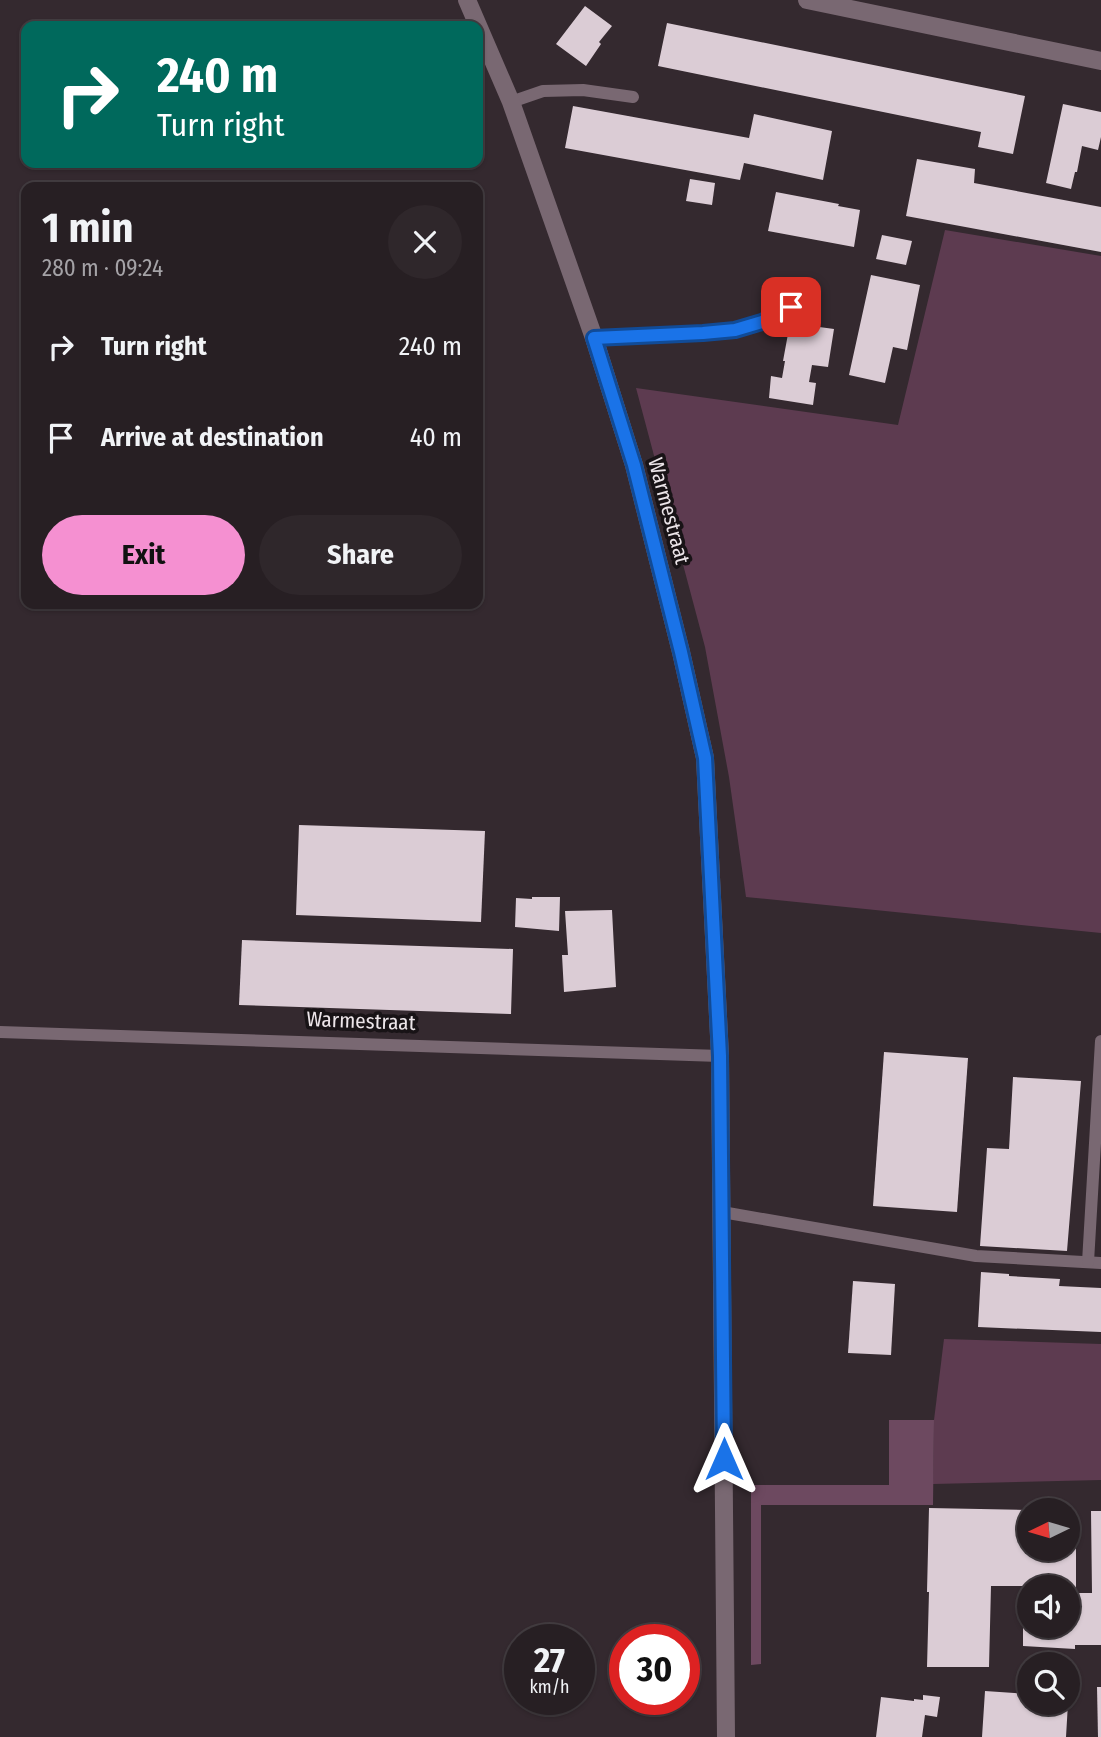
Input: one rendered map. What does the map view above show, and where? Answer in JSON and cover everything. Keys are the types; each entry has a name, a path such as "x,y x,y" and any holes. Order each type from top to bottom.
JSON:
{"street":[{"name":"Warmestraat","path":"467,0 476,21"},
{"path":"807,0 1101,61"},
{"name":"Warmestraat","path":"483,38 510,102 594,338 634,465 705,758 720,1056 726,1737"}],"lane":[{"path":"510,102 543,91 583,90 634,97"},
{"path":"594,338 735,330 762,322 791,307 805,292"},
{"name":"Warmestraat","path":"0,1032 720,1056"},
{"path":"722,1212 976,1256 1094,1262 1101,1041"}],"shaded area":[{"path":"945,230 1101,256 1101,933 746,897 729,777 705,647 636,388 898,425"},
{"path":"944,1339 1101,1344 1101,1480 933,1484 934,1420"},
{"path":"889,1420 934,1420 933,1505 761,1505 761,1664 751,1665 751,1485 889,1485"}],"building":[{"path":"585,6 612,26 599,42 601,44 586,66 556,44"},
{"path":"667,23 1025,96 1013,154 978,147 981,132 658,66"},
{"path":"1063,104 1101,112 1098,150 1082,146 1071,189 1046,183"},
{"path":"573,106 749,138 754,114 832,131 823,180 744,163 740,180 565,148"},
{"path":"917,159 975,169 974,183 1101,207 1101,252 906,216"},
{"path":"690,179 715,183 712,205 686,201"},
{"path":"776,192 860,210 854,247 768,231"},
{"path":"882,235 912,241 906,265 876,259"},
{"path":"871,275 920,285 907,350 893,347 885,383 849,375"},
{"path":"790,323 834,329 828,367 812,365 809,382 816,383 813,405 769,398 771,376 782,378"},
{"path":"299,825 485,831 481,922 296,915"},
{"path":"560,897 559,931 515,927 516,898"},
{"path":"612,910 616,987 564,992 562,955 568,955 565,911"},
{"path":"242,940 513,949 511,1014 239,1005"},
{"path":"884,1052 968,1058 957,1212 873,1206"},
{"path":"1013,1077 1081,1081 1067,1251 980,1246 987,1148 1009,1149"},
{"path":"981,1272 1060,1279 1059,1286 1101,1288 1101,1332 978,1327"},
{"path":"853,1281 895,1284 891,1355 848,1353"},
{"path":"929,1508 1017,1510 1017,1561 1076,1561 1076,1575 1017,1575 1017,1586 991,1586 989,1667 927,1667"},
{"path":"1091,1511 1101,1511 1101,1645 1075,1645 1075,1649 1023,1646 1023,1638 1080,1638 1080,1593 1092,1593"},
{"path":"1097,1687 1101,1687 1101,1737 1098,1737"},
{"path":"985,1691 1017,1693 1017,1715 1067,1715 1066,1737 982,1737"},
{"path":"923,1695 940,1697 937,1717 925,1715 922,1737 876,1737 881,1697 914,1701 923,1700"}],"route":[{"path":"724,1459 720,1056 705,758 634,465 594,338 735,330 762,322 791,307"}]}
